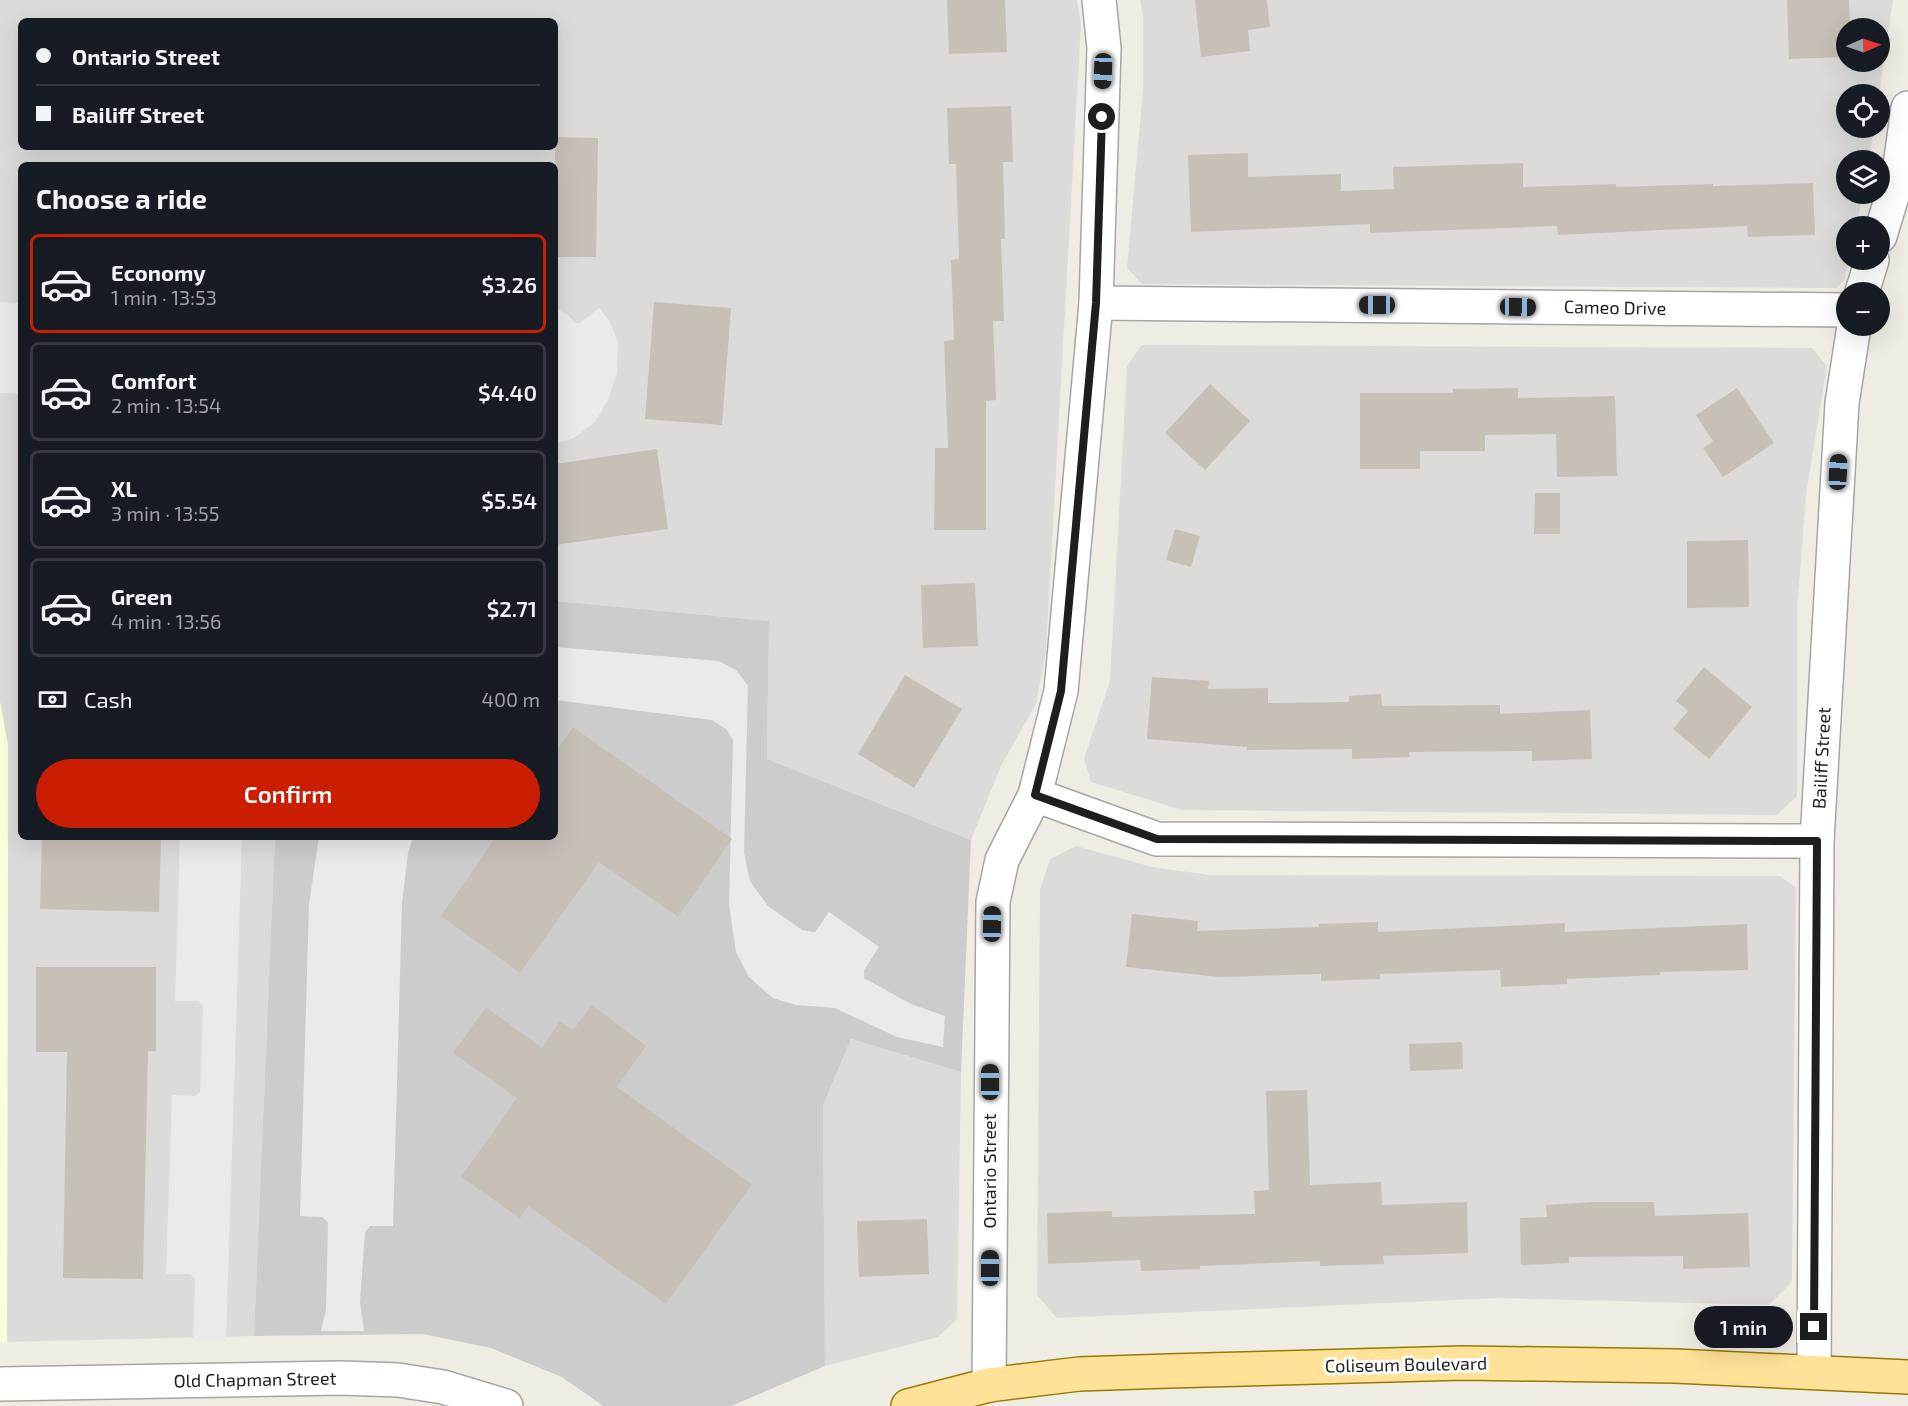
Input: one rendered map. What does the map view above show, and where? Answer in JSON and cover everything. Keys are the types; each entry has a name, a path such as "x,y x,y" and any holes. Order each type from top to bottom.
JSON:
{"main road":[{"name":"Coliseum Boulevard","path":"908,1406 989,1385 1079,1374 1463,1363 1675,1366 1908,1377"}],"street":[{"name":"Ontario Street","path":"989,1385 993,902 1002,860 1035,795 1061,691 1096,303 1104,48 1099,0"},
{"path":"1886,216 1899,173 1908,108"},
{"name":"Cameo Drive","path":"1096,303 1836,310"},
{"name":"Bailiff Street","path":"1814,1372 1817,841 1842,403 1852,336"},
{"path":"1035,795 1157,839 1817,841"},
{"name":"Old Chapman Street","path":"0,1384 341,1378 398,1380 443,1387 506,1406"}],"shaded area":[{"path":"0,0 1077,0 1081,24 1046,651 1036,704 1001,766 971,840 767,759 769,621 558,601 558,162 18,162 18,840 275,840 254,1336 7,1342 8,745 0,702"},
{"path":"1140,0 1893,0 1890,20 1890,18 1836,18 1836,72 1882,72 1880,84 1836,84 1836,138 1872,138 1871,150 1836,150 1836,204 1861,204 1858,216 1836,216 1836,270 1846,270 1842,282 1836,282 1836,288 1142,284 1127,268 1143,89 1143,16"},
{"path":"0,302 18,303 18,394 0,393"},
{"path":"599,308 609,320 618,342 617,373 608,400 595,422 574,438 558,443 558,310 568,315 575,323 580,323"},
{"path":"1142,345 1812,348 1827,366 1806,495 1797,611 1797,796 1777,815 1182,810 1091,782 1084,759 1110,681 1127,366"},
{"path":"558,601 769,621 767,759 971,840 961,1072 851,1039 823,1105 825,1366 731,1406 603,1406 562,1377 491,1348 423,1334 254,1336 275,840 558,840"},
{"path":"558,647 719,661 736,670 748,686 744,853 750,881 768,906 802,930 815,932 829,912 879,947 864,970 864,978 911,1004 945,1016 943,1047 897,1037 835,1008 796,1005 773,998 749,977 736,952 729,904 733,740 726,729 712,720 558,700"},
{"path":"0,702 8,745 7,1342 0,1342"},
{"path":"180,840 242,840 226,1341 193,1341 195,1278 190,1274 166,1274 172,1095 195,1096 200,1092 203,1006 198,1001 175,1001"},
{"path":"319,840 412,840 408,853 402,903 393,1226 370,1226 365,1232 360,1302 364,1331 321,1331 326,1309 328,1222 322,1217 300,1216 309,904"},
{"path":"1076,846 1152,867 1210,875 1780,876 1796,888 1792,1282 1769,1305 1499,1298 1057,1318 1037,1295 1040,890 1050,859"},
{"path":"851,1039 961,1072 957,1319 938,1337 825,1366 823,1105"}],"building":[{"path":"947,0 1005,0 1007,52 949,54"},
{"path":"1195,0 1267,0 1270,27 1248,30 1250,51 1201,57"},
{"path":"1787,0 1849,0 1850,18 1836,18 1836,57 1789,59"},
{"path":"1011,106 1013,162 1003,162 1005,239 1001,239 1004,321 993,321 996,400 986,401 986,530 934,530 935,448 948,448 944,341 954,340 951,260 959,259 956,164 949,164 947,108"},
{"path":"558,137 598,138 596,257 558,257 558,162 555,162"},
{"path":"1248,153 1248,177 1341,174 1341,191 1394,189 1393,167 1523,163 1523,187 1813,183 1815,235 1748,237 1747,226 1558,235 1557,226 1370,233 1370,224 1191,232 1188,155"},
{"path":"654,302 731,308 722,425 645,419"},
{"path":"1210,384 1250,421 1205,470 1165,433"},
{"path":"1518,388 1518,398 1615,396 1617,476 1557,477 1556,434 1485,435 1485,451 1420,451 1420,469 1360,469 1360,393 1453,393 1453,389"},
{"path":"1737,388 1774,443 1723,477 1703,448 1713,441 1696,415"},
{"path":"657,449 668,529 558,545 558,464"},
{"path":"1535,493 1560,493 1560,534 1534,534"},
{"path":"1175,529 1200,536 1191,567 1166,560"},
{"path":"1748,540 1749,607 1687,608 1687,541"},
{"path":"975,583 978,646 923,648 921,585"},
{"path":"1704,667 1752,707 1709,759 1673,729 1688,711 1676,701"},
{"path":"905,675 962,709 914,788 858,754"},
{"path":"1152,677 1209,681 1208,689 1268,688 1268,703 1349,702 1349,696 1381,694 1382,706 1500,705 1500,714 1590,710 1592,759 1532,761 1532,751 1409,752 1410,757 1352,759 1352,749 1247,750 1247,747 1147,739"},
{"path":"573,727 732,839 678,917 599,862 520,973 441,916 494,840 558,840 558,749"},
{"path":"42,840 161,840 159,912 40,909"},
{"path":"1132,914 1198,921 1197,931 1319,927 1319,924 1378,922 1378,932 1565,923 1565,932 1747,924 1748,970 1660,972 1660,975 1567,979 1567,984 1501,987 1500,970 1380,974 1380,979 1321,981 1321,974 1220,977 1126,967"},
{"path":"36,967 156,967 156,1051 148,1051 143,1279 63,1278 67,1052 36,1052"},
{"path":"592,1005 646,1046 617,1087 752,1184 666,1304 528,1206 520,1218 461,1177 517,1098 453,1053 486,1007 542,1048 560,1021 573,1030"},
{"path":"1462,1042 1463,1069 1410,1071 1409,1044"},
{"path":"1307,1090 1310,1185 1381,1182 1382,1205 1467,1202 1468,1253 1383,1256 1384,1264 1320,1266 1320,1261 1141,1271 1140,1260 1048,1264 1047,1213 1112,1211 1112,1217 1255,1214 1254,1191 1269,1190 1266,1091"},
{"path":"1654,1202 1655,1216 1748,1213 1750,1267 1683,1269 1683,1256 1569,1257 1569,1263 1521,1265 1520,1218 1547,1217 1546,1205"},
{"path":"927,1219 929,1274 859,1277 857,1221"}],"route":[{"path":"1102,117 1096,303 1061,691 1035,795 1157,839 1817,841 1814,1327"}]}
